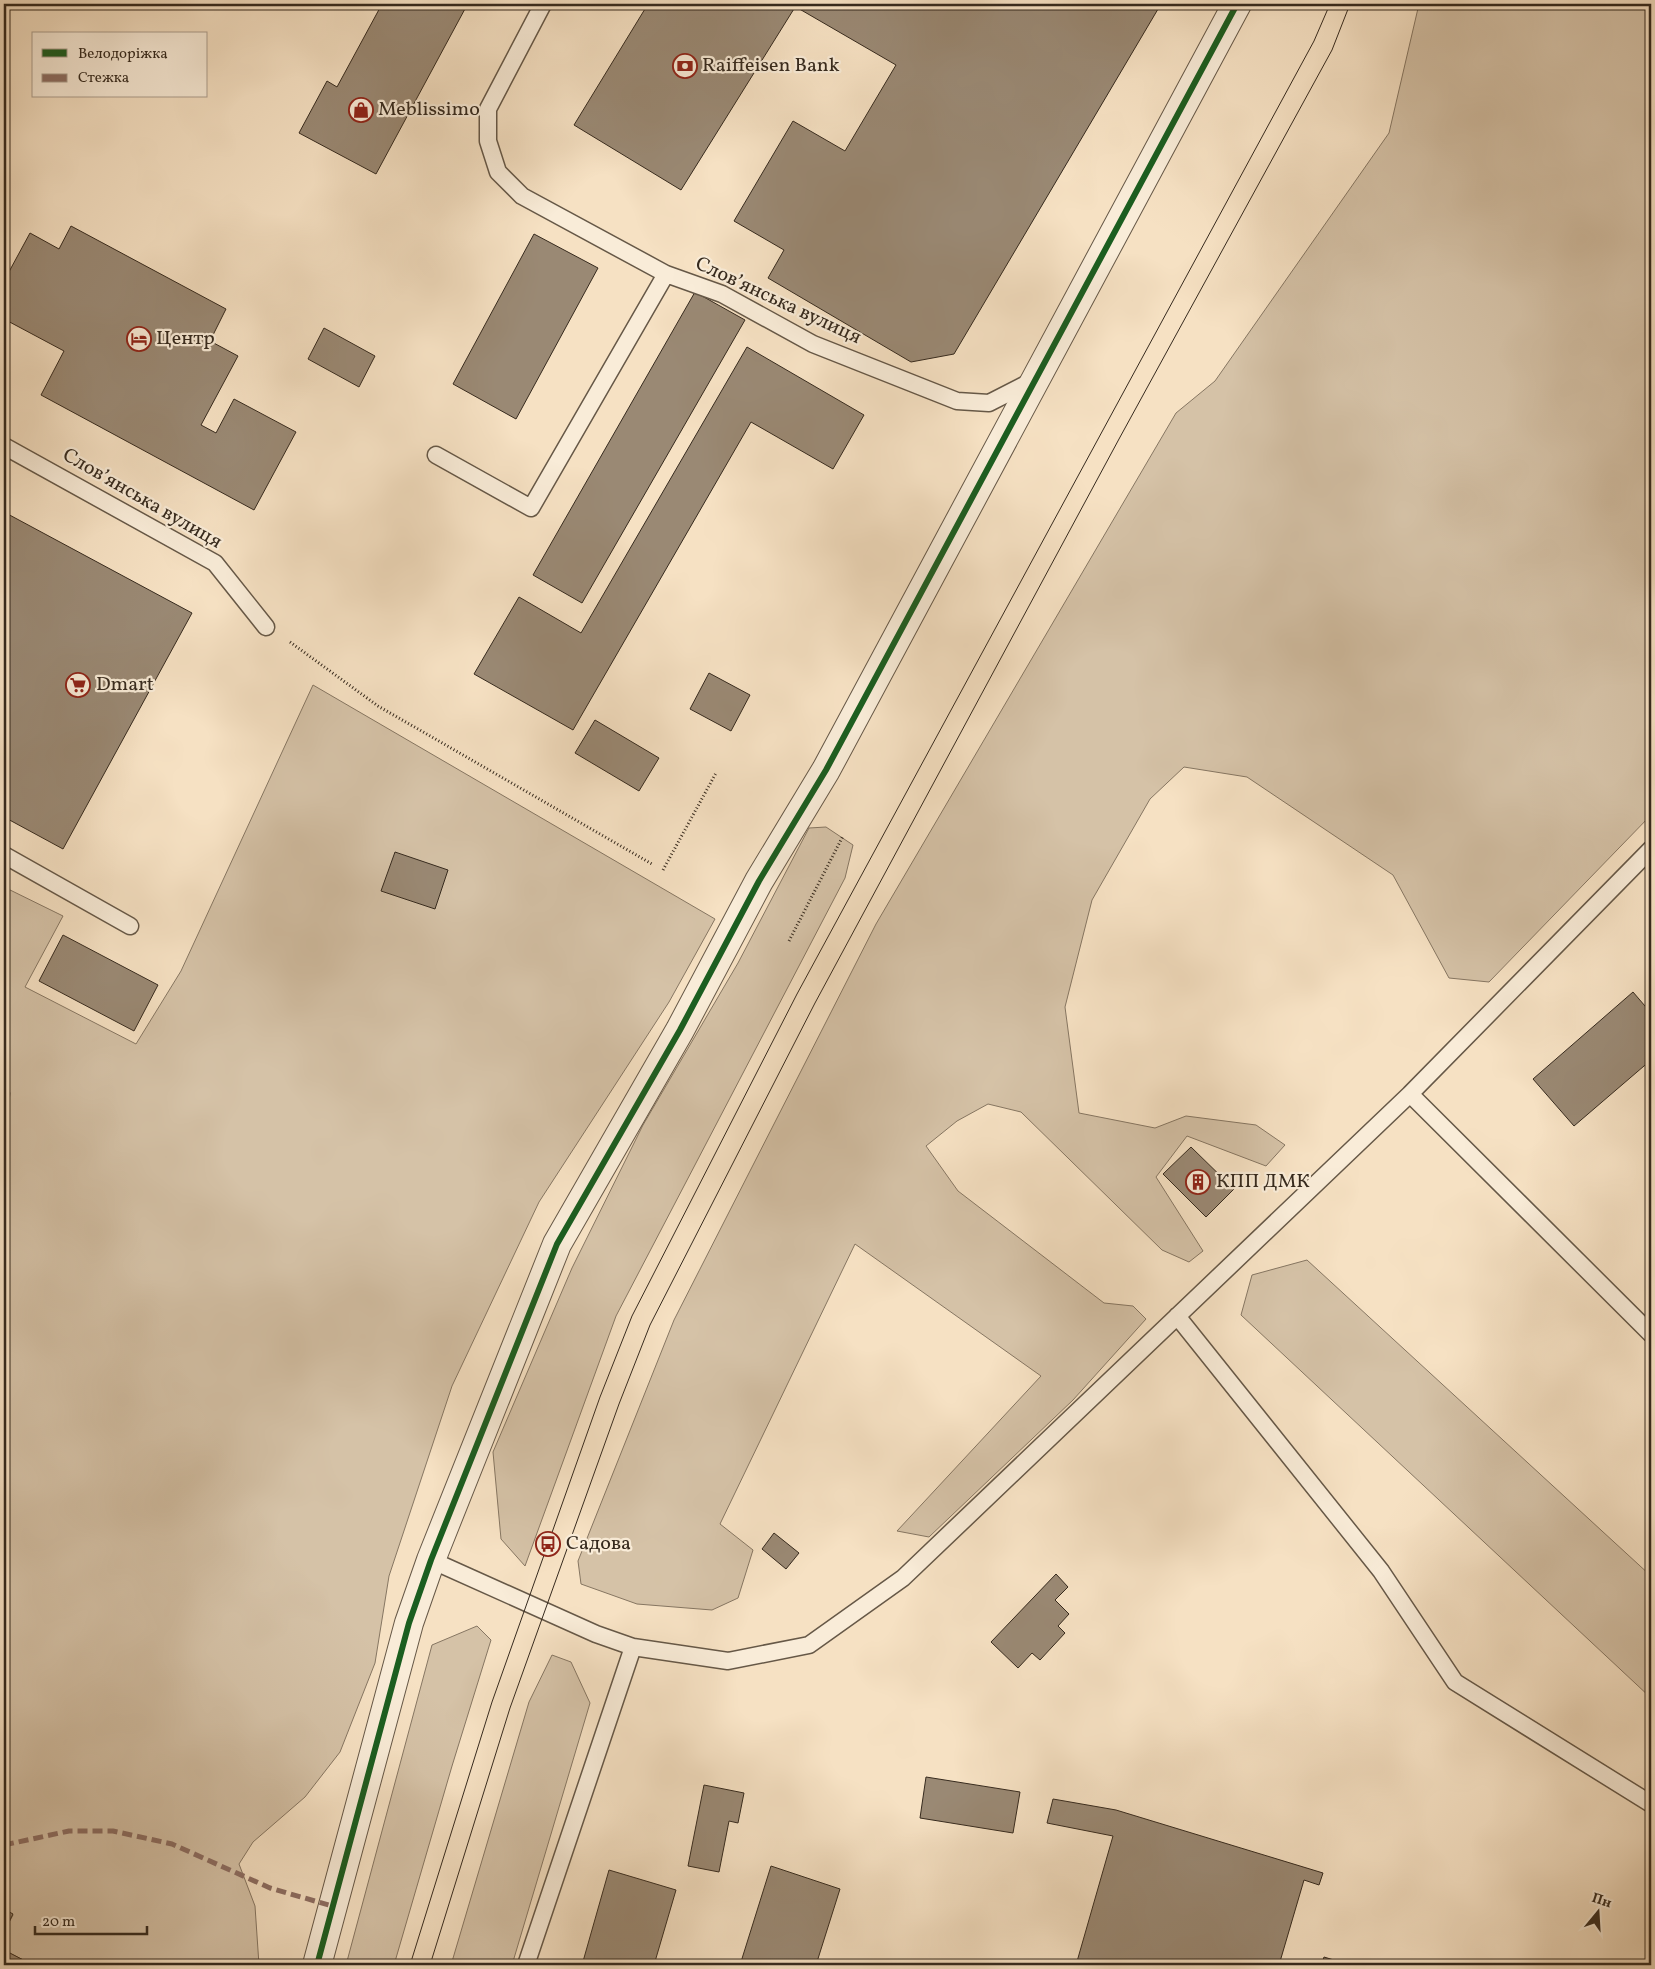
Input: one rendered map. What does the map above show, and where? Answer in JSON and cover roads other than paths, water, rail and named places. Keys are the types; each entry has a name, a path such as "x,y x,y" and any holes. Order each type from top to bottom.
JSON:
{"street":[{"path":"316,1965 409,1624 431,1560 557,1244 680,1030 759,881 826,770 1038,378 1230,9"}],"lane":[{"name":"Словʼянська вулиця","path":"543,4 488,109 488,142 498,172 522,196 666,274 722,294 812,344 956,401 989,403 1038,378"},
{"name":"Словʼянська вулиця","path":"436,456 531,508 666,274"},
{"name":"Словʼянська вулиця","path":"4,446 215,563 266,626"},
{"path":"431,1560 596,1634 633,1647 728,1661 809,1645 903,1578 1410,1094 1651,849"},
{"path":"4,855 130,926"},
{"path":"1410,1094 1651,1334"},
{"path":"1177,1316 1381,1571 1455,1682 1651,1804"},
{"path":"526,1965 633,1647"}],"tram line":[{"path":"410,1965 492,1702 600,1397 632,1316 797,994 1314,41 1330,4"},
{"path":"430,1965 510,1708 619,1404 650,1325 815,1003 1119,439 1332,50 1350,4"}],"place":[{"name":"Raiffeisen Bank","path":"685,66"},
{"name":"Meblissimo","path":"361,110"},
{"name":"Центр","path":"139,339"},
{"name":"Dmart","path":"78,685"},
{"name":"КПП ДМК","path":"1198,1182"},
{"name":"Садова","path":"548,1544"}]}
